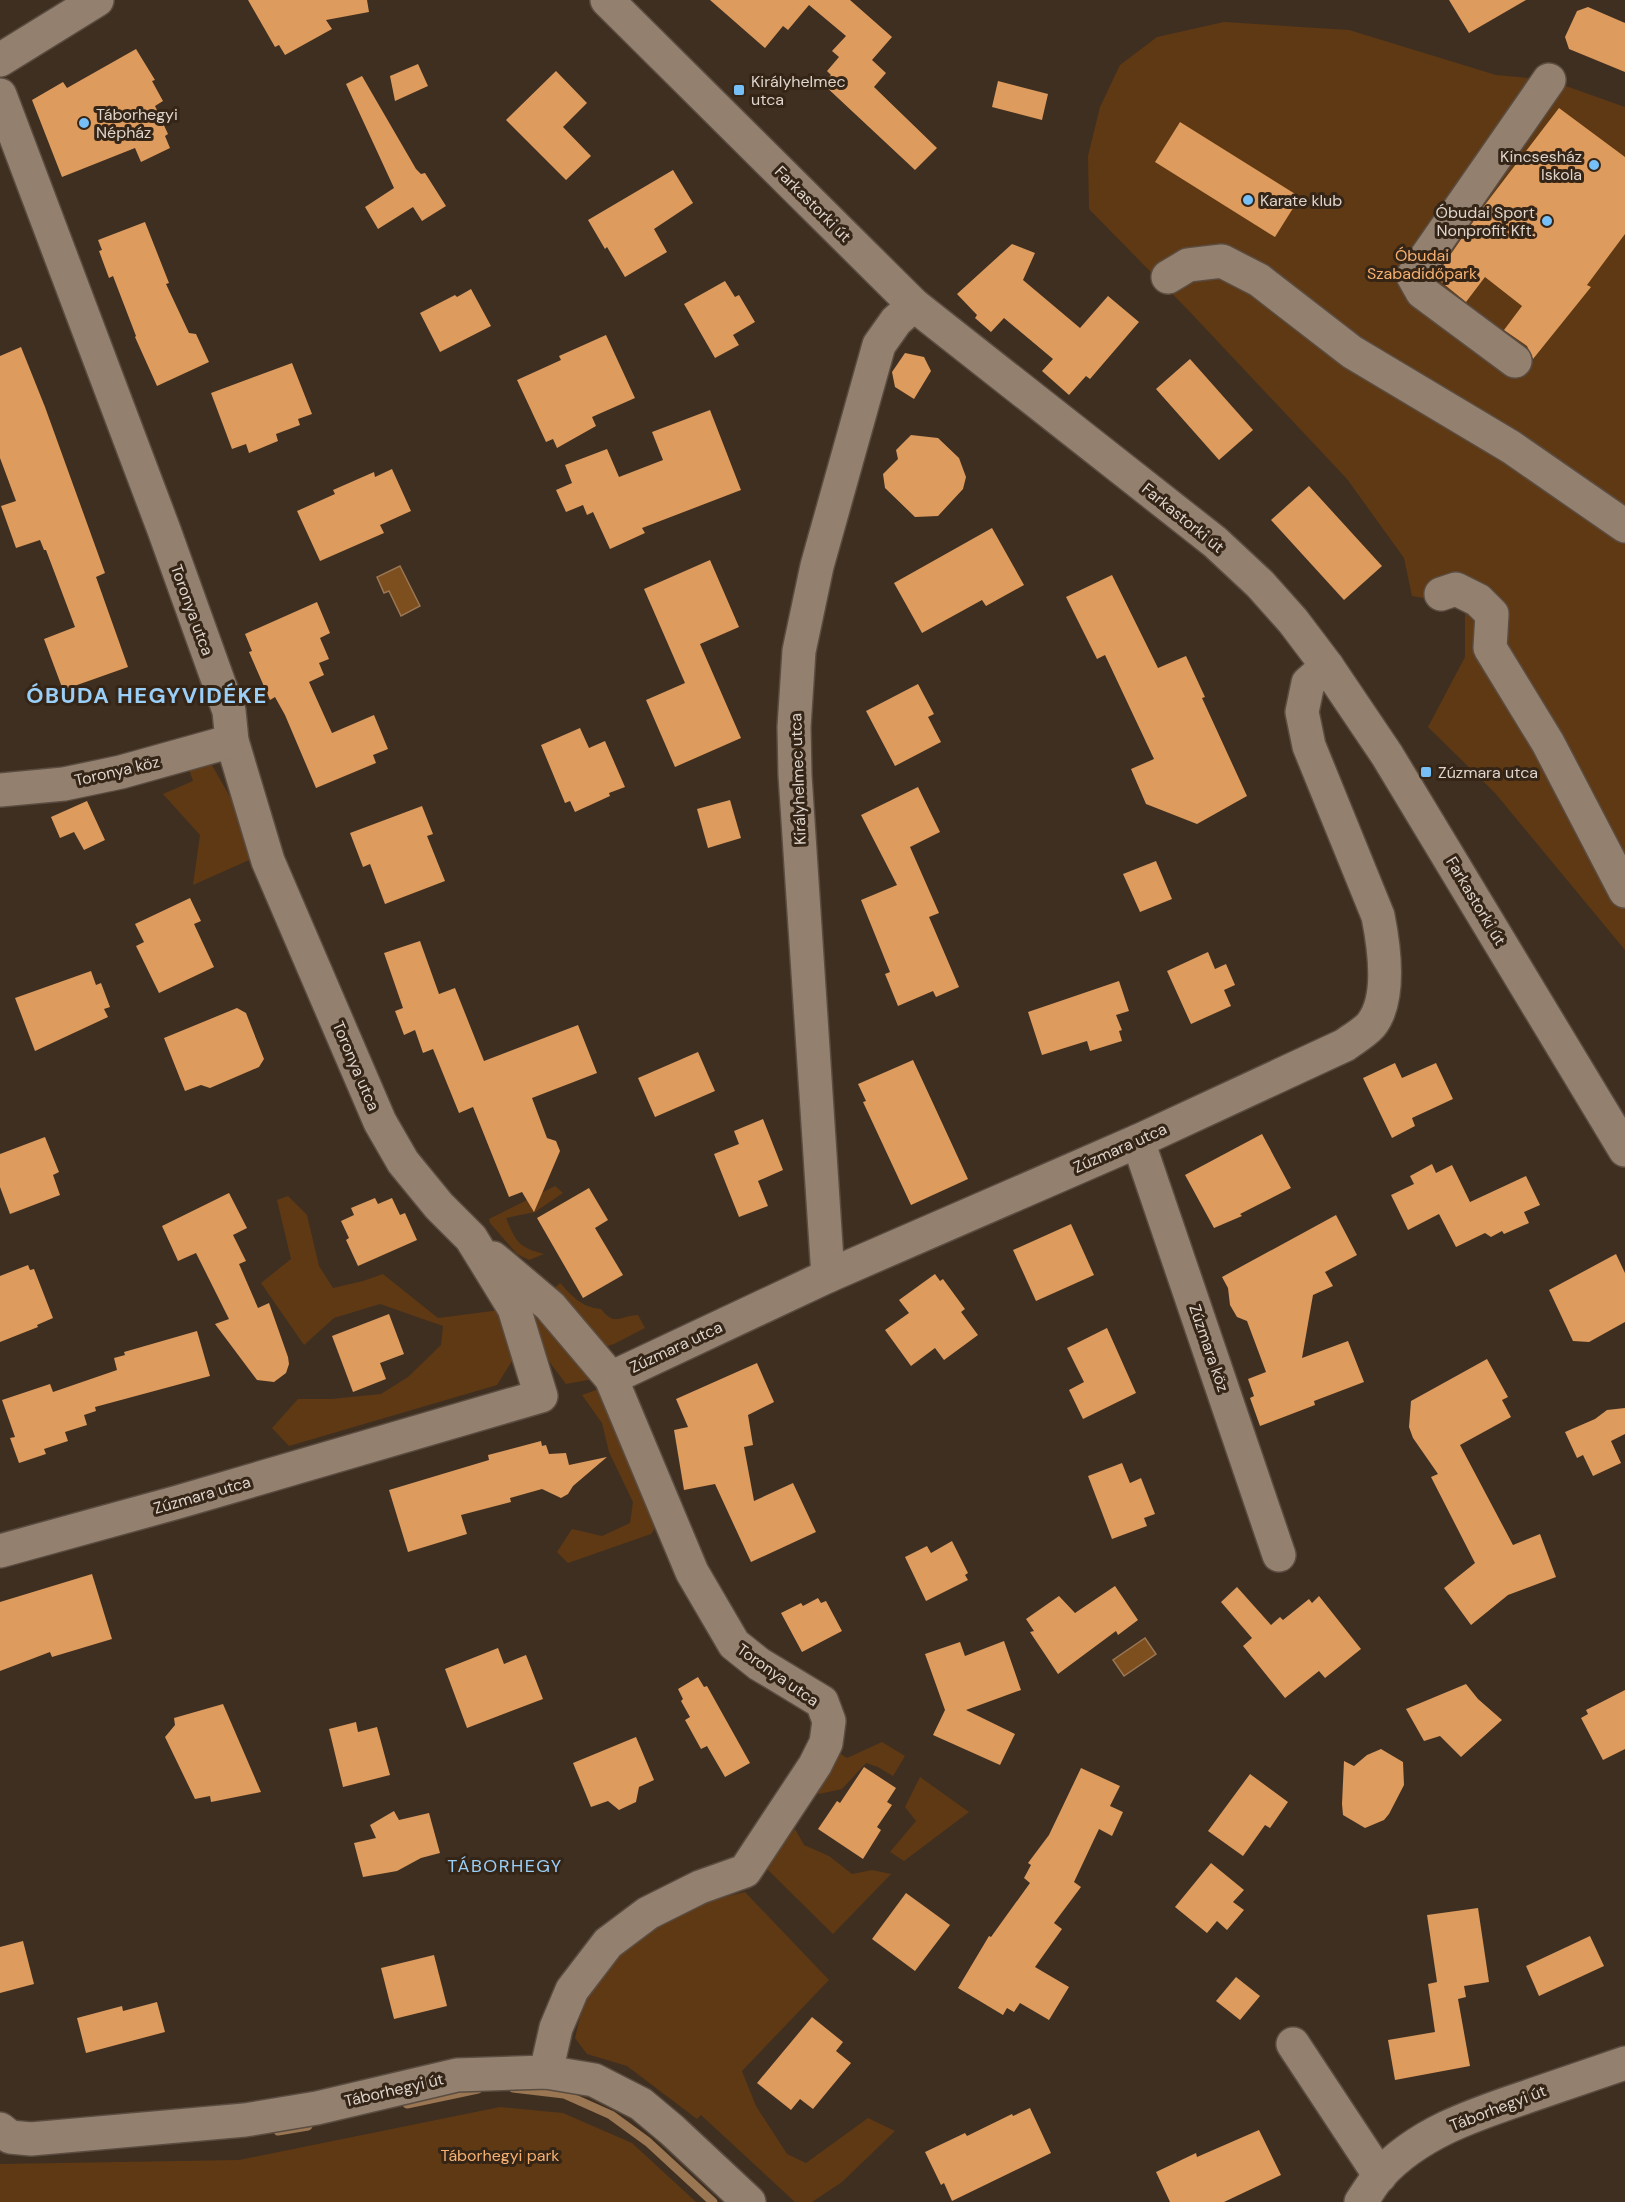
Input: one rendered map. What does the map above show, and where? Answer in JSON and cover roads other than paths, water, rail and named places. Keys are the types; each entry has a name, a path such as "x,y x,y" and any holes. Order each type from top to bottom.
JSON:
{"street":[{"path":"2,53 97,0"},
{"name":"Farkastorki út","path":"607,0 914,304 1215,542 1260,585 1293,621 1327,666 1387,755 1625,1150"},
{"path":"1515,361 1422,292 1413,276 1549,80"},
{"name":"Toronya utca","path":"0,94 164,530 229,711 232,741 268,861 380,1122 403,1162 439,1206 471,1238 550,1306 611,1378 692,1572 734,1644 759,1664 822,1702 829,1721 826,1743 815,1765 745,1871 700,1887 648,1913 608,1943 572,1990 556,2028 546,2072"},
{"path":"1168,278 1188,265 1222,261 1259,279 1352,352 1511,447 1625,526"},
{"name":"Királyhelmec utca","path":"828,1276 795,775 794,727 799,651 817,566 879,345 896,321 914,304"},
{"path":"1441,594 1456,589 1478,600 1492,614 1490,648 1548,743 1625,891"},
{"name":"Zúzmara utca","path":"611,1378 828,1276 1138,1141 1345,1045 1371,1025 1381,1003 1386,975 1384,944 1378,916 1309,746 1302,712 1308,683 1327,666"},
{"name":"Toronya köz","path":"0,790 64,784 121,772 232,741"},
{"name":"Zúzmara köz","path":"1138,1141 1279,1555"},
{"name":"Toronya utca","path":"471,1238 514,1308 541,1396"},
{"name":"Zúzmara utca","path":"0,1551 178,1503 541,1396"},
{"path":"1293,2044 1371,2189"},
{"name":"Táborhegyi út","path":"1371,2189 1422,2140 1448,2126 1479,2112 1625,2063"},
{"name":"Táborhegyi út","path":"0,2129 10,2138 31,2139 245,2120 317,2108 456,2075 546,2072 594,2080 640,2104 672,2130 749,2202"}],"waterway":[{"path":"513,2088 564,2094 611,2115 648,2142 713,2202"},
{"path":"407,2104 478,2089"},
{"path":"278,2131 308,2126"}],"place":[{"name":"Királyhelmec utca","path":"739,90"},
{"name":"Táborhegyi Népház","path":"84,123"},
{"name":"Kincsesház Iskola","path":"1594,165"},
{"name":"Karate klub","path":"1248,200"},
{"name":"Óbudai Sport Nonprofit Kft.","path":"1547,221"},
{"name":"Zúzmara utca","path":"1426,772"}],"district":[{"name":"ÓBUDA HEGYVIDÉKE","path":"147,695"},
{"name":"TÁBORHEGY","path":"505,1866"}],"park label":[{"name":"Óbudai Szabadidőpark","path":"1422,264"},
{"name":"Táborhegyi park","path":"500,2155"}]}
